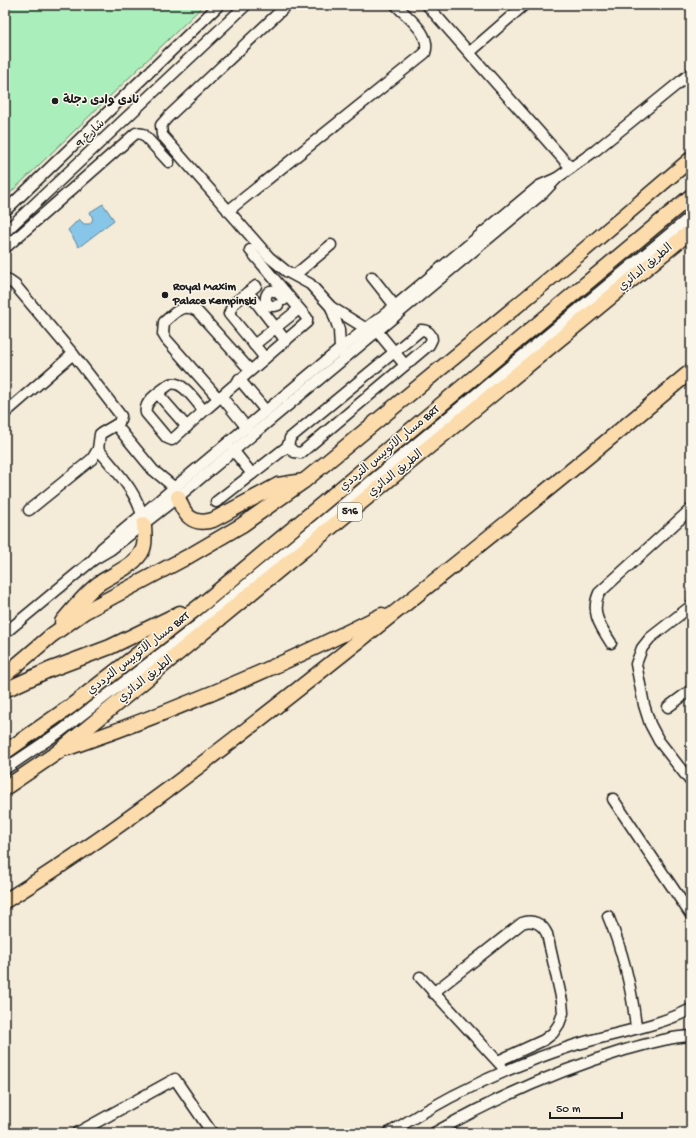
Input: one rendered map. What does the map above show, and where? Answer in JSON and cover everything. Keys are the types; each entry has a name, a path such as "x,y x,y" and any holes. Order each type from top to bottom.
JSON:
{"highway":[{"path":"5,675 52,635 84,612 189,556 242,525 304,481 691,159"},
{"name":"الطريق الدائري","path":"5,752 71,706 206,601 691,196"},
{"name":"الطريق الدائري","path":"5,788 58,752 691,231"},
{"name":"516","path":"5,901 187,777 408,602 691,371"},
{"path":"177,493 184,511 189,518 204,523 213,520 278,485 304,481"},
{"path":"52,635 73,608 93,588 130,564 140,554 145,540 143,520"},
{"name":"516","path":"5,690 48,670 110,647 206,601"},
{"name":"516","path":"58,752 165,712 263,671 408,602"}],"street":[{"name":"شارع 9","path":"5,211 219,5"},
{"name":"شارع 9","path":"5,232 246,5"},
{"path":"287,5 161,125 162,135 270,257 286,271 310,284 331,307 365,328"},
{"path":"228,211 425,53 427,47 424,35 396,5"},
{"path":"427,5 571,168"},
{"path":"470,52 524,5"},
{"path":"200,24 213,37"},
{"path":"177,493 266,411 342,353 377,331 543,193 557,178 596,150 691,73"},
{"path":"5,248 136,133 142,134 169,162"},
{"path":"5,634 93,560 110,550 143,520 234,450 342,353 365,328 395,306 538,186 557,178"},
{"name":"مسار الاتوبيس الترددي BRT","path":"5,769 61,731 195,627 691,216"},
{"path":"295,275 331,245"},
{"path":"250,250 296,311"},
{"path":"372,277 395,306"},
{"path":"5,278 15,285 73,354 119,413 121,418 116,425 100,434 98,449 92,459 29,510"},
{"path":"265,358 229,314 230,308 233,304 252,289 276,328 286,341"},
{"path":"204,411 178,383 170,384 148,402 145,409 146,413 167,438 174,439 239,379 307,322 307,318 296,311 279,293 274,290 266,295 265,301 268,305 273,306 278,304"},
{"path":"247,428 166,339 162,328 164,322 179,309 185,307 192,308 197,311 250,370"},
{"path":"331,307 339,330 342,353"},
{"path":"254,345 296,311"},
{"path":"216,502 288,446 290,438 421,330 428,332 431,335 432,339 429,345 301,453 294,452 288,446"},
{"path":"377,331 405,366"},
{"path":"5,413 73,354"},
{"path":"239,379 266,411"},
{"path":"354,385 366,398"},
{"path":"158,394 187,427"},
{"path":"327,408 339,421"},
{"path":"116,425 153,470 177,493"},
{"path":"98,449 134,494 143,520"},
{"path":"234,450 252,474"},
{"path":"611,643 596,617 595,604 599,593 691,509"},
{"path":"691,606 650,638 642,648 636,664 644,705 650,724 659,741 691,782"},
{"path":"668,707 691,690"},
{"path":"613,799 691,915"},
{"path":"608,916 622,952 630,982 636,1028"},
{"path":"433,993 522,924 533,922 543,927 547,934 562,1001 561,1018 556,1029 549,1037 498,1061"},
{"path":"420,977 433,993 498,1061 505,1071"},
{"path":"389,1133 436,1104 505,1071 572,1046 672,1018 691,1009"},
{"path":"434,1133 509,1095 573,1068 642,1045 671,1038 691,1036"},
{"path":"77,1133 175,1079 212,1133"}],"green space":[{"name":"نادى وادى دجلة","path":"5,5 204,5 5,198"}],"water":[{"path":"103,204 114,220 79,247 68,230 79,219 84,224 90,224 93,219 90,212"}],"place":[{"name":"نادى وادى دجلة","path":"55,101"},
{"name":"Royal Maxim Palace Kempinski","path":"165,295"}]}
